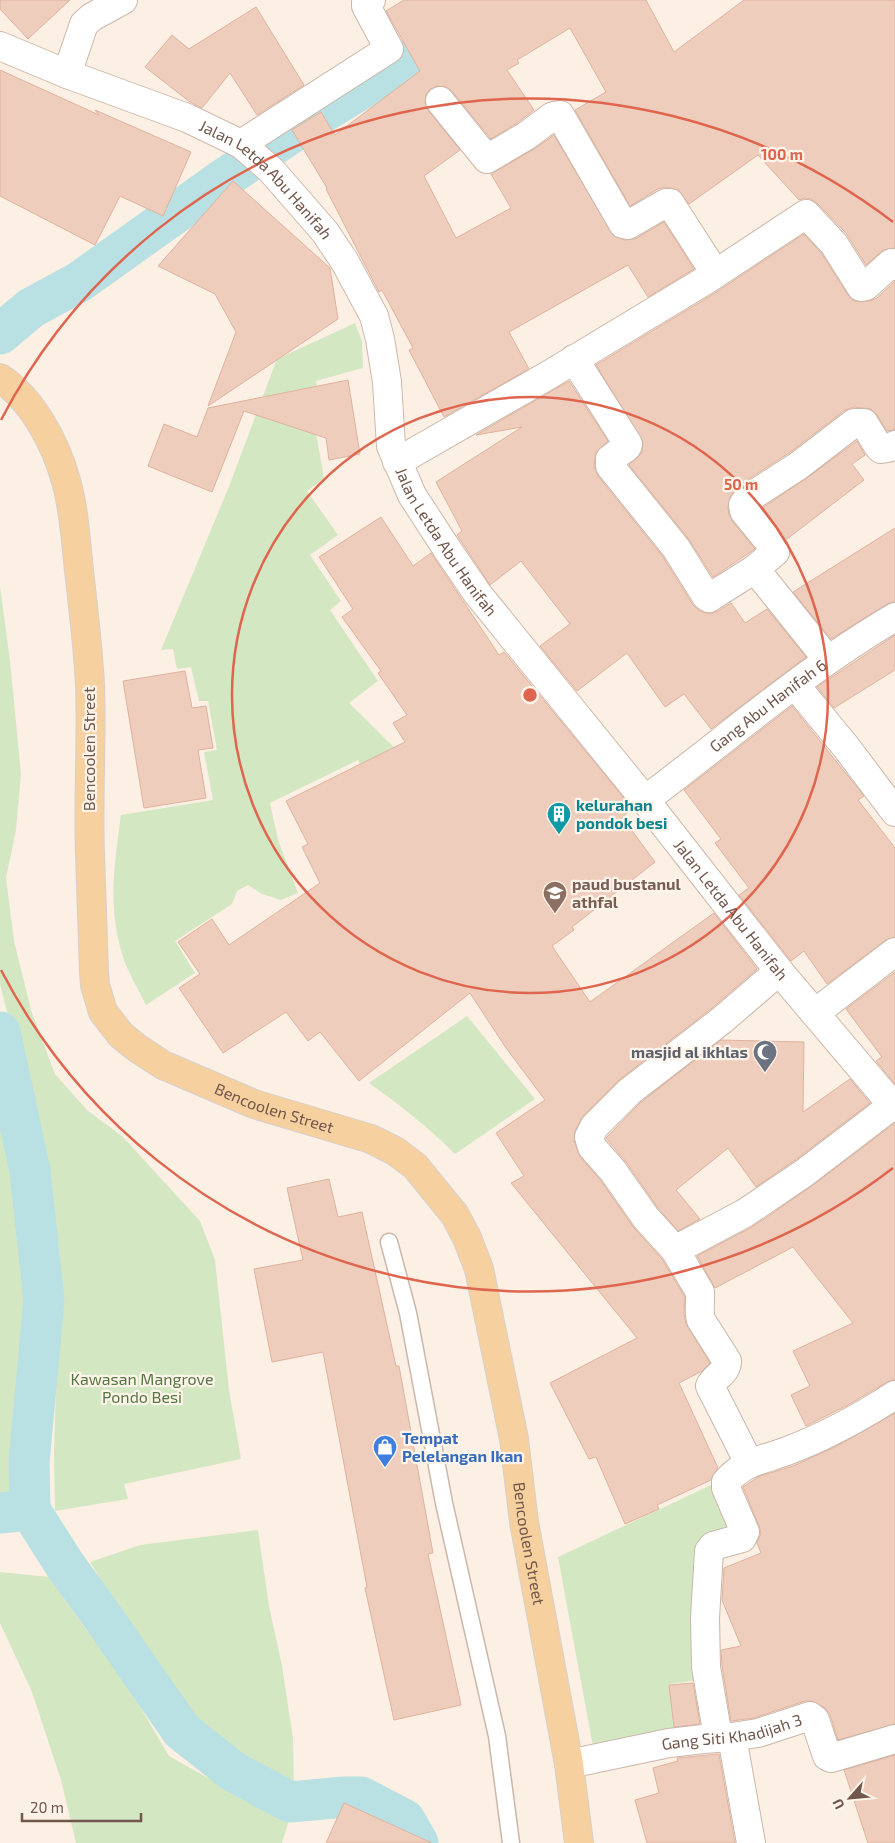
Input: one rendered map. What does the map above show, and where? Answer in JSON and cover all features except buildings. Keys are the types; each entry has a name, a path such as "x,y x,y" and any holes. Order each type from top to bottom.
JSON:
{"main road":[{"name":"Bencoolen Street","path":"4,380 34,413 42,425 61,464 71,508 90,685 90,854 94,972 95,985 103,1012 121,1035 162,1065 254,1104 371,1139 395,1151 414,1166 455,1215 467,1238 479,1269 514,1439 524,1522 569,1764 579,1843"}],"street":[{"path":"67,74 84,24 92,17 123,0"},
{"path":"245,146 389,49 366,6 366,3 371,0"},
{"name":"Jalan Letda Abu Hanifah","path":"0,46 67,74 187,118 245,146 271,170 325,232 345,262 374,316 380,339 386,382 391,446 412,495 477,593 645,800 779,971 894,1107"},
{"path":"440,101 487,159 526,136 553,116 560,115 624,224 628,225 666,203 670,203 715,273"},
{"path":"397,462 715,273 806,214 834,244 861,287 866,286 890,264 895,266"},
{"path":"574,358 628,444 627,447 610,459 610,466 676,548 709,598 755,569 775,552 743,509 744,502 747,499 798,466 854,424 864,422 881,449 892,447 895,444"},
{"path":"755,569 828,660"},
{"name":"Gang Abu Hanifah 6","path":"645,800 828,660 862,636 895,617"},
{"path":"794,685 846,747 895,812"},
{"path":"815,1013 895,952"},
{"path":"749,1463 710,1386 726,1369 727,1361 701,1320 699,1311 700,1292 675,1250 646,1218 613,1171 592,1148 589,1137 594,1127 630,1091 722,1020 779,971"},
{"path":"675,1250 745,1213 894,1107"},
{"path":"751,1843 706,1668 705,1618 709,1551 713,1546 744,1536 745,1530 726,1484 728,1480 749,1463 786,1451 830,1431 873,1409 895,1395"},
{"name":"Gang Siti Khadijah 3","path":"569,1764 669,1743 758,1733 810,1716 816,1720 825,1753 832,1758 895,1739"}],"lane":[{"path":"389,1242 408,1313 444,1503 497,1736 511,1843"}],"green space":[{"path":"355,323 362,341 363,368 316,381 322,413 313,416 324,478 307,491 338,535 310,555 341,601 330,610 378,681 349,703 403,756 379,804 358,760 270,803 278,840 298,893 281,900 262,894 248,885 237,891 232,904 175,941 195,973 146,1005 124,960 115,923 114,870 121,815 213,800 204,752 217,750 208,701 199,701 191,667 177,669 173,649 161,650 228,489 277,359"},
{"name":"Kawasan Mangrove Pondo Besi","path":"0,586 10,661 21,774 16,830 6,878 14,941 31,1010 55,1074 87,1110 123,1137 200,1221 215,1260 229,1390 241,1459 124,1484 128,1499 55,1511 54,1451 60,1257 48,1174 0,984"},
{"path":"467,1016 535,1099 455,1154 435,1135 369,1083"},
{"name":"Kawasan Mangrove Pondo Besi","path":"0,1079 12,1126 22,1196 30,1290 29,1350 23,1405 14,1441 18,1500 0,1499"},
{"path":"724,1479 744,1531 708,1545 707,1679 669,1684 674,1728 594,1752 558,1557"},
{"path":"258,1530 269,1606 282,1666 293,1738 294,1788 277,1784 236,1759 196,1721 156,1672 90,1562 140,1545"},
{"path":"0,1572 49,1577 123,1678 169,1756 208,1778 291,1814 282,1843 76,1843 61,1780 32,1692 0,1623"}],"waterway":[{"path":"0,334 31,308 79,282 225,178 315,117 509,0"},
{"path":"0,1032 30,1171 44,1300 29,1462 30,1510"},
{"path":"0,1513 30,1510 65,1565 182,1731 234,1772 290,1802 361,1797 405,1820 418,1843"}],"place":[{"name":"kelurahan pondok besi","path":"559,835"},
{"name":"paud bustanul athfal","path":"555,914"},
{"name":"masjid al ikhlas","path":"765,1073"},
{"name":"Tempat Pelelangan Ikan","path":"385,1468"}]}
